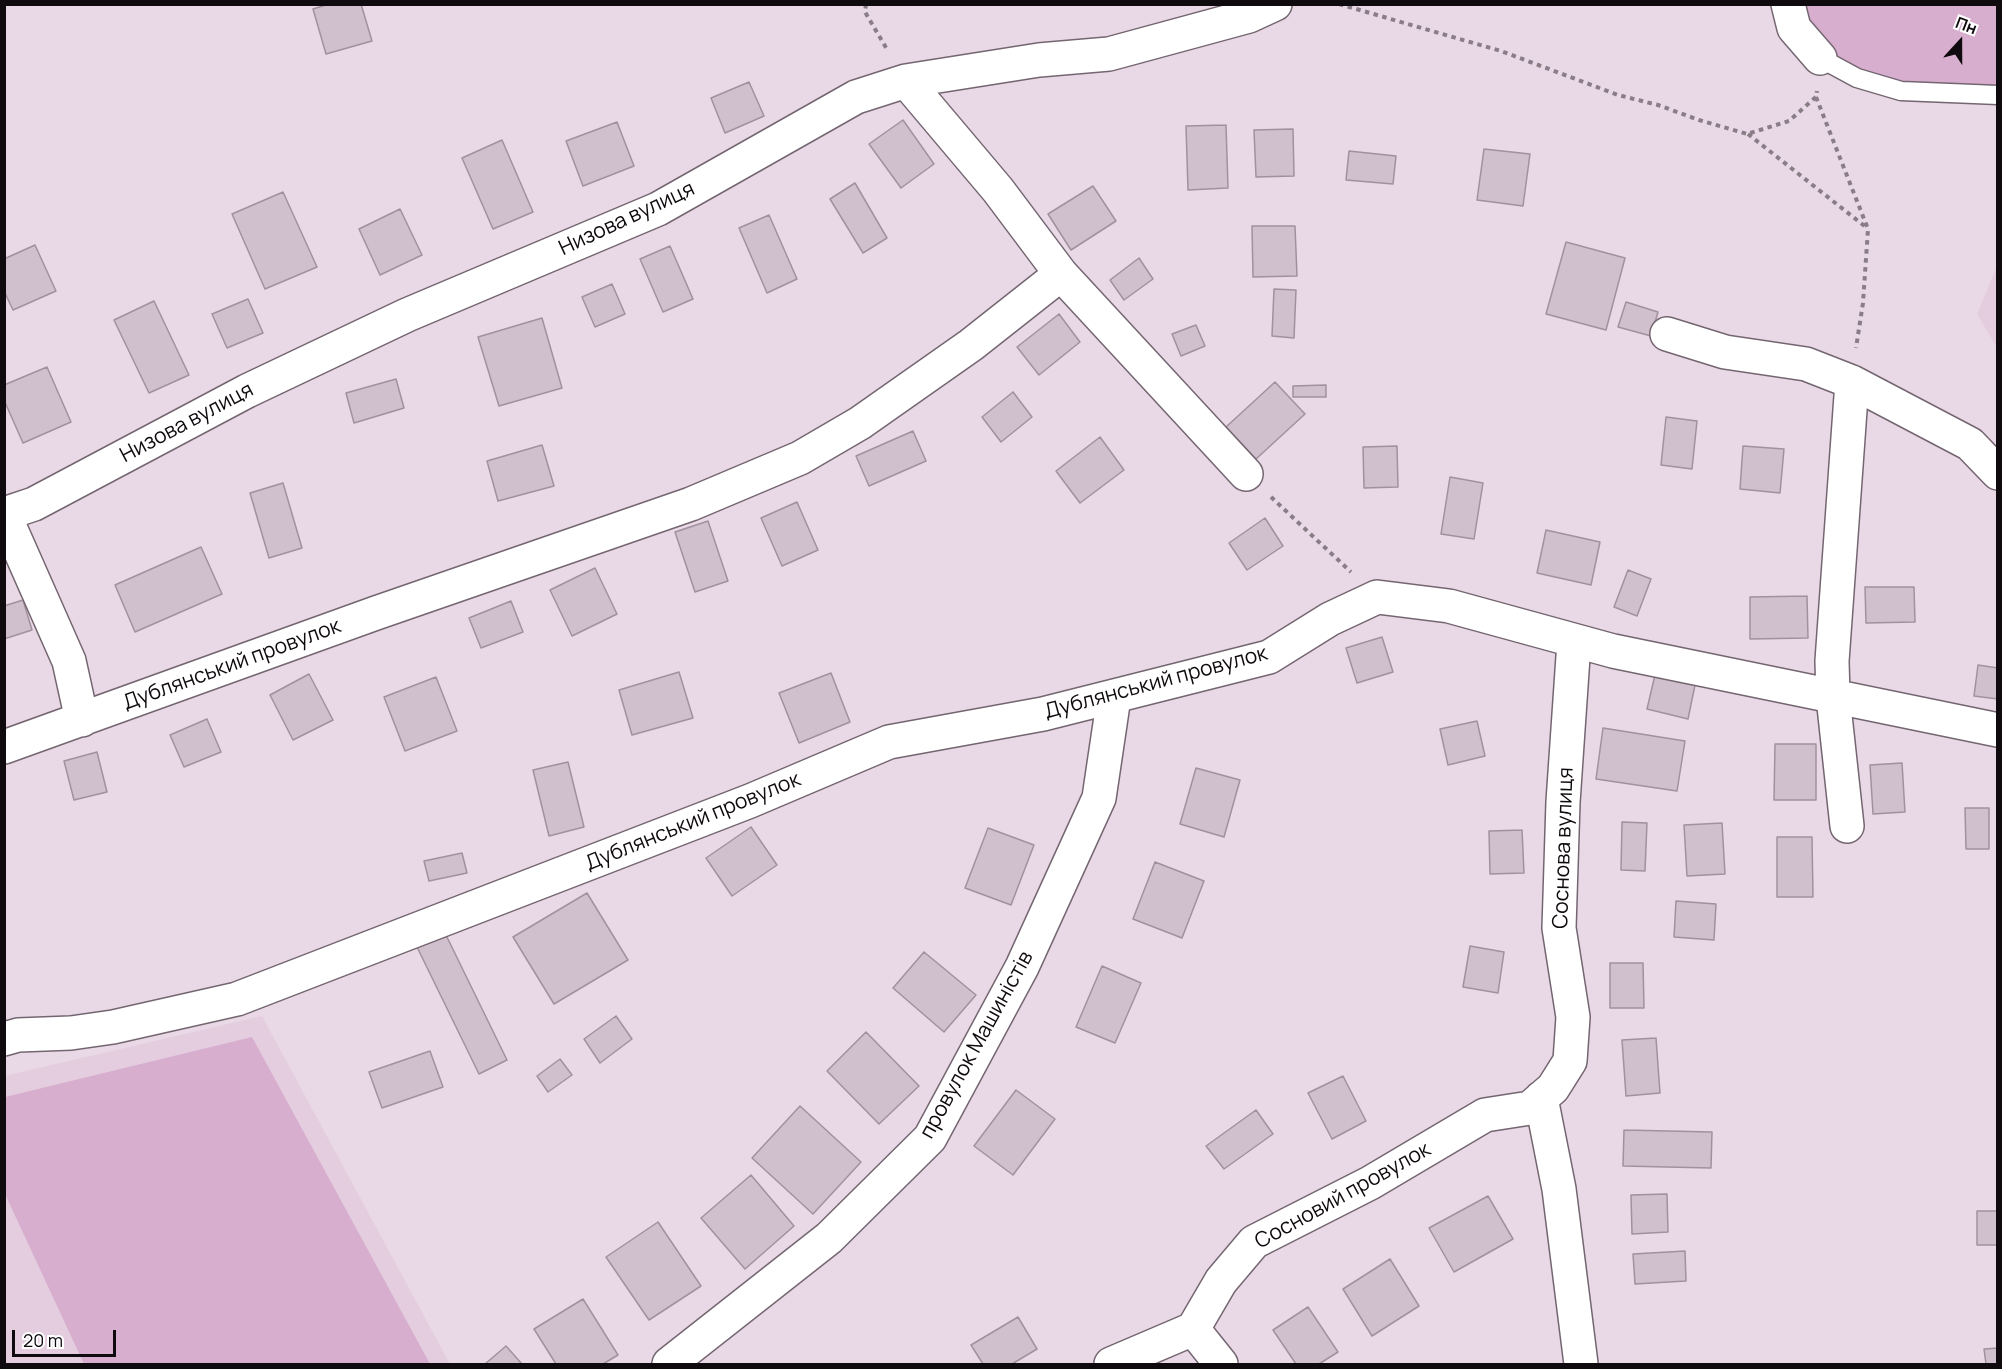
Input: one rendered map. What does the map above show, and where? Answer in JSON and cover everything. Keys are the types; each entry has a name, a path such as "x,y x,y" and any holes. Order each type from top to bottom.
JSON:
{"street":[{"name":"Низова вулиця","path":"82,720 69,661 5,514 34,504 247,391 396,320 658,209 856,97 906,81 1039,60 1109,54 1249,16 1275,4"},
{"path":"1788,4 1794,28 1820,58"},
{"path":"906,81 998,190 1061,274 1246,474"},
{"name":"Дублянський провулок","path":"4,747 376,613 690,504 800,458 860,423 971,345 1061,274"},
{"path":"1667,334 1725,352 1806,364 1852,382 1970,444 1998,473"},
{"path":"1847,826 1833,697 1832,661 1852,382"},
{"path":"1377,597 1449,606 1519,624 1574,642 1998,730"},
{"name":"Дублянський провулок","path":"4,1039 18,1035 71,1033 112,1027 237,999 750,801 890,742 1043,714 1269,657 1330,619 1377,597"},
{"name":"Соснова вулиця","path":"1541,1098 1553,1088 1570,1061 1573,1017 1559,928 1563,802 1574,642"},
{"name":"провулок Машиністів","path":"669,1365 829,1238 930,1138 1022,967 1099,798 1114,697"},
{"path":"1541,1098 1559,1189 1581,1365"},
{"name":"Сосновий провулок","path":"1193,1329 1221,1281 1254,1242 1370,1183 1485,1115 1530,1108 1541,1098"},
{"path":"1111,1365 1193,1329 1221,1365"}],"lane":[{"path":"1820,58 1857,78 1901,91 1998,95"}],"path":[{"path":"866,4 864,12 906,81"},
{"path":"1339,4 1501,51 1618,95 1658,105 1748,134 1869,229"},
{"path":"1820,58 1816,97 1869,229 1863,303 1852,382"},
{"path":"1748,134 1789,122 1816,97"},
{"path":"1246,474 1377,597"}],"shaded area":[{"path":"1799,5 1997,5 1997,90 1930,92 1850,75 1803,19"},
{"path":"1997,266 1997,348 1977,314"},
{"path":"262,1016 450,1364 5,1364 4,1076"},
{"path":"252,1037 430,1364 84,1364 5,1194 5,1097"}],"building":[{"path":"329,4 361,4 372,41 326,54 313,9"},
{"path":"749,82 764,116 725,133 711,98"},
{"path":"903,120 934,164 901,188 869,144"},
{"path":"617,122 634,166 583,186 566,141"},
{"path":"1226,125 1228,188 1188,190 1186,126"},
{"path":"1293,129 1294,176 1256,177 1254,130"},
{"path":"502,140 533,212 493,229 462,158"},
{"path":"1484,149 1530,154 1523,206 1477,200"},
{"path":"1349,151 1396,156 1393,184 1346,180"},
{"path":"855,183 887,238 863,253 830,199"},
{"path":"1093,186 1116,221 1071,250 1048,214"},
{"path":"283,192 317,267 265,289 232,214"},
{"path":"400,209 422,255 380,275 359,229"},
{"path":"769,215 797,279 767,293 739,228"},
{"path":"1252,226 1295,226 1297,276 1253,277"},
{"path":"1566,242 1625,258 1606,330 1546,314"},
{"path":"35,245 56,291 13,310 4,291 4,259"},
{"path":"670,246 693,299 663,312 640,259"},
{"path":"1139,258 1153,279 1124,300 1110,280"},
{"path":"612,284 625,314 595,327 582,297"},
{"path":"1274,289 1296,290 1294,338 1272,336"},
{"path":"248,299 263,333 227,348 212,314"},
{"path":"154,301 189,375 149,393 114,320"},
{"path":"1626,302 1658,312 1651,336 1618,327"},
{"path":"1059,314 1080,342 1039,375 1017,347"},
{"path":"542,318 562,388 499,406 478,337"},
{"path":"1196,325 1205,346 1181,356 1172,334"},
{"path":"47,367 71,422 23,443 4,400 4,385"},
{"path":"396,379 404,408 354,423 346,393"},
{"path":"1275,382 1305,414 1256,459 1226,427"},
{"path":"1326,385 1326,397 1293,397 1293,386"},
{"path":"1013,392 1032,417 1001,442 982,417"},
{"path":"1666,417 1697,421 1692,469 1661,465"},
{"path":"913,431 926,461 869,486 856,456"},
{"path":"1100,437 1124,470 1080,503 1056,471"},
{"path":"542,445 554,486 498,501 487,461"},
{"path":"1397,446 1398,487 1364,488 1363,447"},
{"path":"1743,446 1784,449 1780,493 1740,489"},
{"path":"1450,477 1483,483 1474,539 1441,534"},
{"path":"283,483 302,548 269,558 250,493"},
{"path":"797,502 818,550 782,566 761,518"},
{"path":"1265,518 1283,546 1247,570 1229,543"},
{"path":"708,521 728,581 695,592 675,532"},
{"path":"1546,530 1600,542 1591,585 1537,573"},
{"path":"201,547 222,594 135,632 115,585"},
{"path":"595,568 617,614 572,636 550,590"},
{"path":"1628,570 1651,579 1637,616 1614,607"},
{"path":"1865,587 1914,587 1915,622 1866,623"},
{"path":"1807,596 1808,638 1750,639 1750,597"},
{"path":"23,600 32,630 4,639 4,606"},
{"path":"511,601 523,632 481,648 469,618"},
{"path":"1382,637 1393,672 1357,683 1346,648"},
{"path":"1978,665 1998,668 1998,699 1974,696"},
{"path":"679,672 693,718 632,735 619,690"},
{"path":"831,673 850,722 799,743 779,693"},
{"path":"309,674 333,720 293,740 270,695"},
{"path":"1655,675 1695,685 1688,719 1647,709"},
{"path":"436,677 457,731 405,751 384,697"},
{"path":"207,719 221,752 184,767 170,735"},
{"path":"1477,721 1485,756 1448,765 1440,729"},
{"path":"1603,728 1685,741 1677,791 1596,779"},
{"path":"1775,744 1816,744 1816,800 1774,800"},
{"path":"97,752 107,792 74,800 64,761"},
{"path":"568,762 584,827 549,836 533,770"},
{"path":"1902,763 1905,812 1873,814 1870,765"},
{"path":"1196,768 1240,780 1224,837 1180,824"},
{"path":"1965,808 1989,808 1989,849 1966,849"},
{"path":"1622,822 1647,823 1645,871 1621,870"},
{"path":"1722,823 1725,874 1687,876 1684,825"},
{"path":"751,827 777,865 732,896 706,858"},
{"path":"988,828 1034,845 1011,905 965,888"},
{"path":"1522,830 1524,873 1490,874 1489,831"},
{"path":"1777,837 1812,837 1813,897 1777,897"},
{"path":"462,853 467,873 429,881 424,861"},
{"path":"1155,862 1204,881 1182,938 1133,919"},
{"path":"587,893 628,960 554,1004 513,937"},
{"path":"1676,901 1716,904 1714,940 1674,937"},
{"path":"445,933 507,1060 479,1074 417,947"},
{"path":"1470,946 1504,952 1498,993 1463,987"},
{"path":"924,952 976,995 944,1032 893,988"},
{"path":"1610,963 1643,963 1644,1008 1610,1008"},
{"path":"1102,966 1141,983 1115,1043 1076,1027"},
{"path":"616,1016 632,1039 600,1063 584,1039"},
{"path":"866,1032 919,1086 879,1124 827,1071"},
{"path":"1656,1038 1660,1093 1626,1096 1622,1040"},
{"path":"430,1051 443,1087 382,1108 369,1072"},
{"path":"560,1059 572,1075 548,1092 537,1076"},
{"path":"1343,1076 1366,1121 1332,1139 1308,1093"},
{"path":"1016,1090 1055,1119 1013,1175 974,1146"},
{"path":"800,1106 861,1162 813,1214 752,1158"},
{"path":"1256,1110 1273,1134 1224,1169 1206,1146"},
{"path":"1624,1130 1712,1132 1711,1168 1623,1166"},
{"path":"751,1175 794,1226 745,1269 701,1218"},
{"path":"1667,1194 1668,1232 1632,1234 1631,1195"},
{"path":"1488,1196 1513,1239 1454,1272 1429,1228"},
{"path":"1977,1211 1998,1211 1998,1245 1977,1245"},
{"path":"658,1222 701,1286 649,1320 606,1257"},
{"path":"1685,1251 1686,1281 1635,1284 1633,1254"},
{"path":"1390,1259 1419,1306 1372,1336 1343,1289"},
{"path":"583,1299 618,1355 603,1364 556,1364 534,1329"},
{"path":"1308,1307 1338,1352 1319,1364 1296,1364 1273,1330"},
{"path":"1018,1317 1037,1349 1012,1364 983,1364 971,1345"},
{"path":"506,1346 522,1364 485,1364"},
{"path":"1998,1348 1998,1364 1986,1364 1984,1349"}]}
